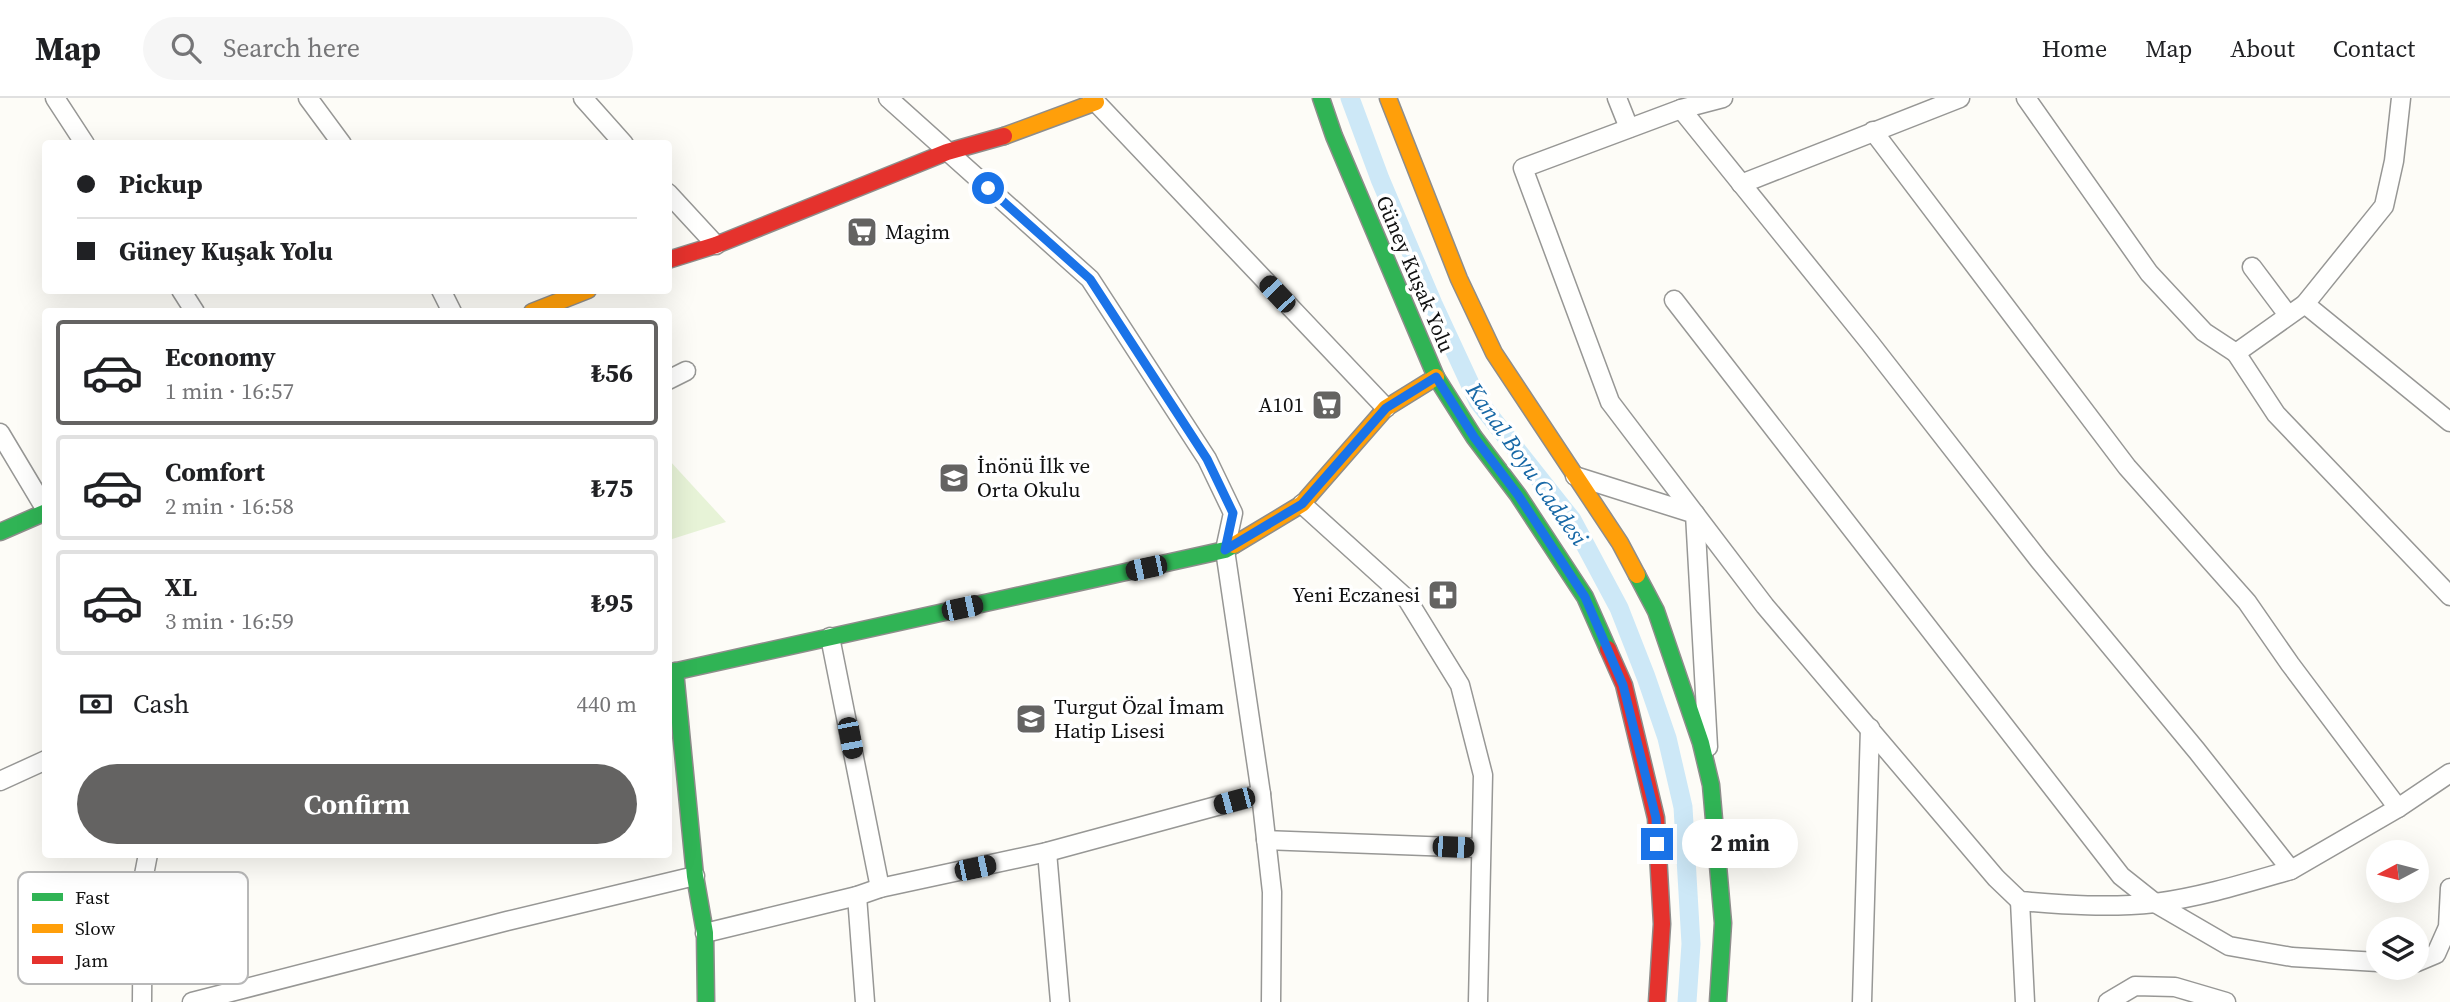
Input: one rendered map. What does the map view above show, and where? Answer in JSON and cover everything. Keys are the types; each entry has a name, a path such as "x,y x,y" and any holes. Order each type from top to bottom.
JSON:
{"main road":[{"name":"Güney Kuşak Yolu","path":"1321,98 1334,136 1436,377 1474,437 1518,495 1585,597 1623,685 1656,818 1662,924 1657,1002"},
{"name":"Güney Kuşak Yolu","path":"1388,98 1459,279 1494,353 1620,543 1656,611 1701,743 1711,785 1723,923 1718,1002"},
{"path":"672,259 716,245 947,152 989,142 1094,100"},
{"path":"542,308 578,294"},
{"path":"706,1002 705,933 695,876 672,672 1225,550 1302,504 1386,408 1436,377"},
{"path":"0,532 42,513"}],"street":[{"path":"55,98 82,140"},
{"path":"308,98 338,140"},
{"path":"583,98 620,140"},
{"path":"888,98 1090,279 1207,459 1233,513 1225,550 1261,794 1272,892 1271,1002"},
{"path":"1617,98 1629,128"},
{"path":"1723,98 1681,109 1523,168 1610,402 1765,606 1996,878 2020,901 2095,906 2155,903 2222,890 2291,870 2398,808 2450,773"},
{"path":"1741,184 1960,98"},
{"path":"2026,98 2149,273 2204,332 2236,353 2276,414 2450,596"},
{"path":"2236,353 2305,304 2384,206 2401,98"},
{"path":"1094,100 1386,408"},
{"path":"1681,109 1953,447 2047,571 2197,751 2291,870"},
{"path":"1873,131 2127,467 2247,602 2398,808"},
{"path":"672,197 716,245"},
{"path":"2252,267 2288,315"},
{"path":"1674,300 2120,876 2155,903 2229,946 2292,957 2366,961"},
{"path":"2305,304 2450,422"},
{"path":"672,378 686,371"},
{"path":"0,433 42,504"},
{"path":"1575,476 1695,514"},
{"path":"1302,504 1407,599 1460,685 1483,775 1478,1002"},
{"path":"1695,514 1711,785"},
{"path":"830,637 880,888"},
{"path":"1862,1002 1870,727"},
{"path":"0,781 42,762"},
{"path":"705,933 880,888 1047,852 1261,794"},
{"path":"1266,840 1480,848"},
{"path":"1047,852 1060,1002"},
{"path":"192,1002 695,876"},
{"path":"2443,959 2450,888"},
{"path":"857,896 865,1002"},
{"path":"2020,901 2025,1002"},
{"path":"142,984 142,1002"},
{"path":"2108,1002 2135,986 2175,986 2226,1002"}],"green space":[{"path":"672,463 726,522 672,539"}],"waterway":[{"name":"Kanal Boyu Caddesi","path":"1350,98 1380,179 1478,401 1572,520 1619,608 1646,677 1667,738 1683,807 1691,944 1687,1002"}],"traffic: fast":[{"path":"1321,98 1334,136 1436,377 1474,437 1518,495 1585,597 1608,649"},
{"path":"0,532 42,514"},
{"path":"672,672 1225,550 1234,545"},
{"path":"1637,575 1656,611 1701,743 1711,785 1723,923 1718,1002"},
{"path":"675,671 695,876 705,933 706,1002"}],"traffic: slow":[{"path":"1388,98 1459,279 1494,353 1620,543 1637,575"},
{"path":"1004,136 1096,102"},
{"path":"542,308 578,294"},
{"path":"1234,545 1302,504 1386,408 1436,377"}],"traffic: jam":[{"path":"672,259 716,245 947,152 1004,136"},
{"path":"1608,649 1624,685 1656,818 1662,924 1657,1002"}],"place":[{"name":"Magim","path":"862,232"},
{"name":"A101","path":"1327,405"},
{"name":"İnönü İlk ve Orta Okulu","path":"954,478"},
{"name":"Yeni Eczanesi","path":"1443,595"},
{"name":"Turgut Özal İmam Hatip Lisesi","path":"1031,719"}],"route":[{"path":"988,188 1090,279 1207,459 1233,513 1225,550 1302,504 1386,408 1436,377 1474,437 1518,495 1585,597 1623,685 1656,818 1657,844"}]}
